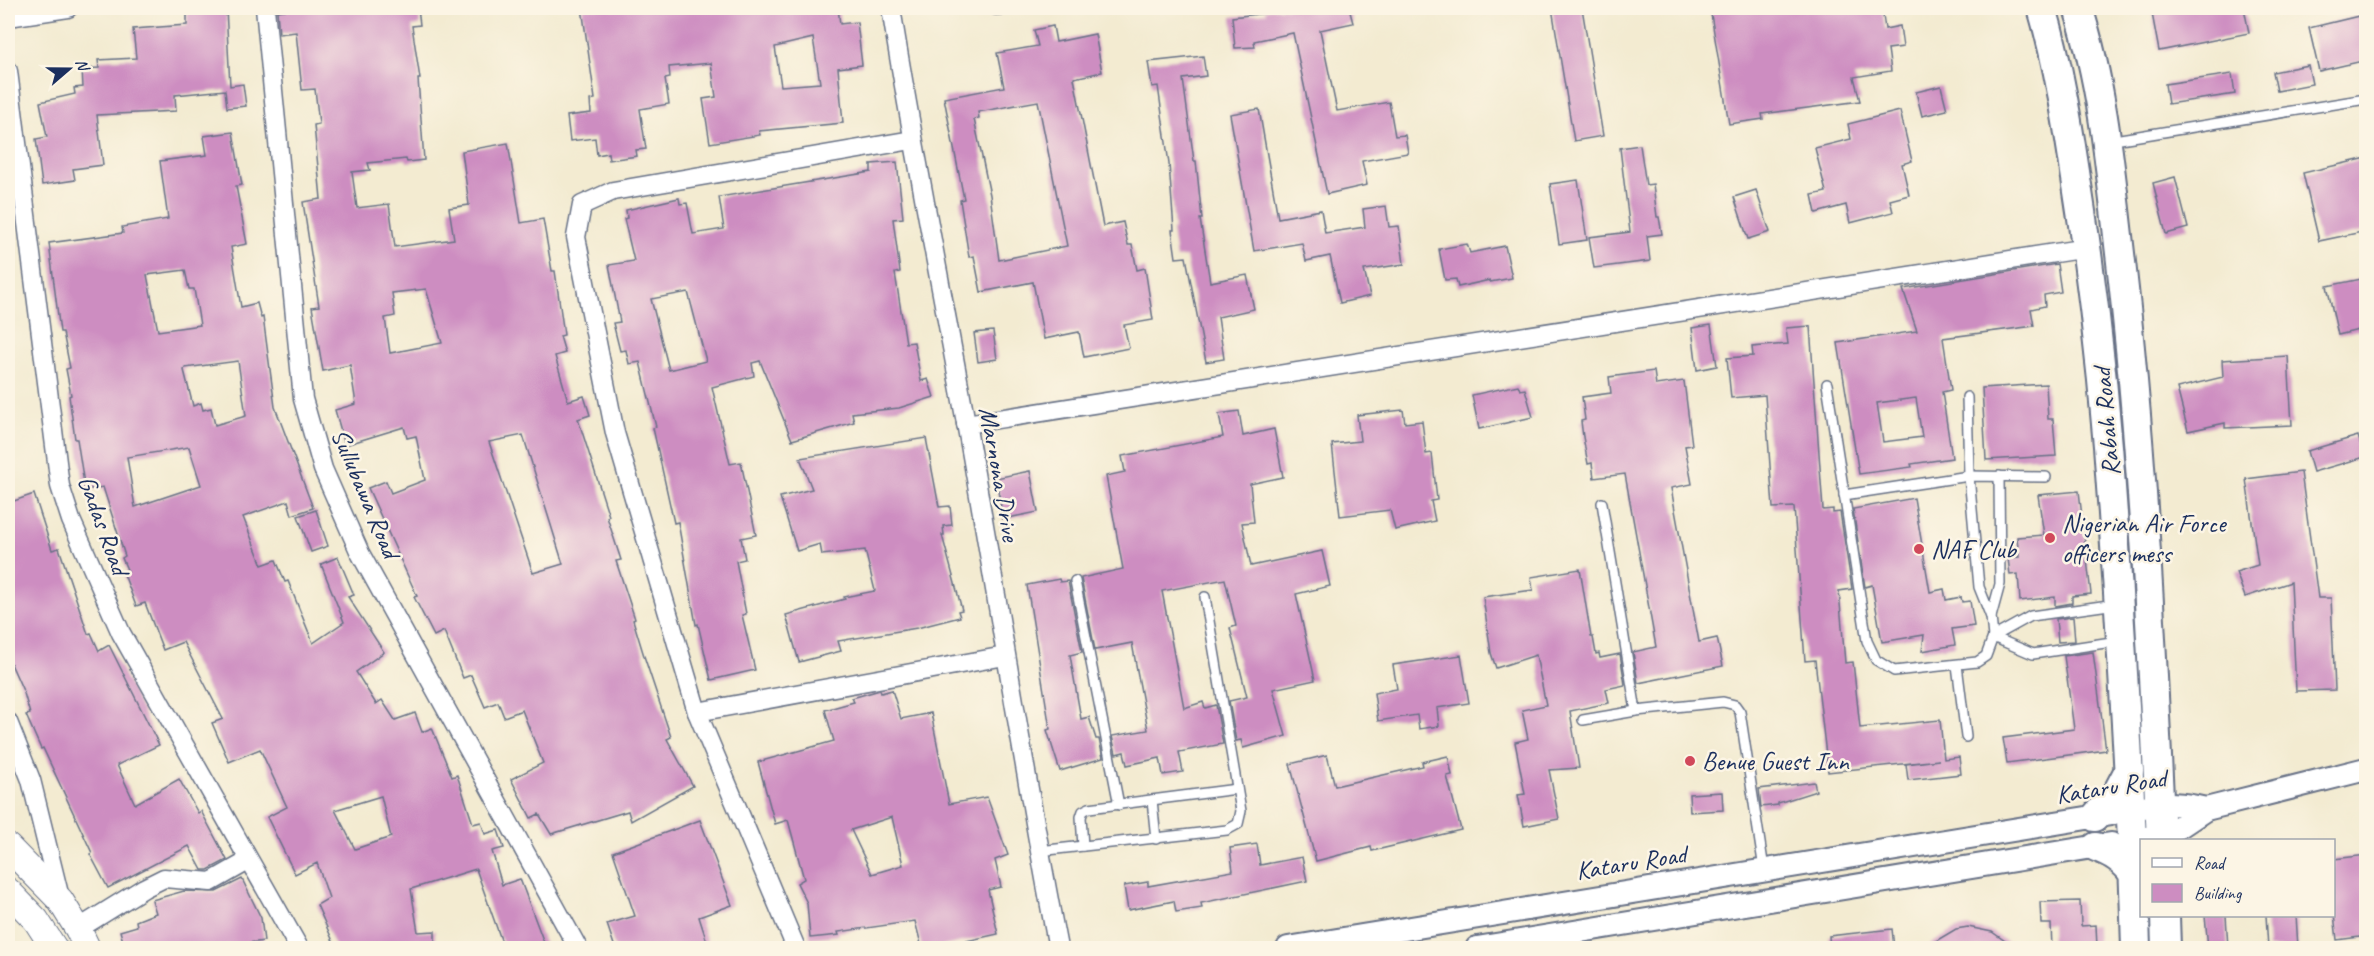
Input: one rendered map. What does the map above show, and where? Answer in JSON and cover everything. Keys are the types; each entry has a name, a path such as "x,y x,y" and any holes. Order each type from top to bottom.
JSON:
{"main road":[{"name":"Rabah Road","path":"2042,8 2063,96 2087,248 2108,436 2130,810 2152,839"},
{"name":"Rabah Road","path":"2078,8 2097,89 2106,141 2129,331 2140,457 2160,803 2152,839"},
{"path":"2095,817 2118,791 2129,770"},
{"path":"2096,847 2112,852 2126,863 2134,874"},
{"path":"8,848 60,900 83,939"},
{"name":"Rabah Road","path":"2136,948 2134,874 2140,862"},
{"path":"8,891 36,920 54,948"},
{"path":"2165,917 2166,948"}],"street":[{"path":"8,18 68,8"},
{"name":"Sullubawa Road","path":"265,8 303,399 323,470 360,553 578,948"},
{"name":"Marnona Drive","path":"891,8 912,140 966,424 1039,851 1058,948"},
{"name":"Gadas Road","path":"8,70 60,486 71,519 121,633 299,948"},
{"path":"796,948 697,712 615,433 576,237 582,205 613,192 912,140"},
{"path":"966,424 2087,248"},
{"path":"697,712 1005,656"},
{"path":"8,722 31,780 60,900"},
{"path":"2206,809 2367,769"},
{"name":"Kataru Road","path":"1288,948 2095,817 2160,803 2206,809"},
{"name":"Kataru Road","path":"2152,839 2206,809"},
{"name":"Kataru Road","path":"1477,948 2140,841"},
{"path":"83,939 144,888 165,878 211,882 248,861"}],"lane":[{"path":"989,8 996,10 1016,8"},
{"path":"2106,141 2367,99"},
{"path":"1827,384 1867,641 1876,660 1894,671 1977,662 1986,656 1993,637 1991,617 1979,587 1970,476 1967,397"},
{"path":"1844,495 1970,476 2046,477"},
{"path":"1991,617 2000,584 1999,476"},
{"path":"1602,503 1636,711"},
{"path":"1075,581 1119,805"},
{"path":"1039,851 1227,831 1238,824 1241,811 1205,597"},
{"path":"1993,637 2031,616 2119,603"},
{"path":"1993,637 2033,654 2121,641"},
{"path":"1957,665 1966,737"},
{"path":"1584,720 1636,711 1723,702 1735,705 1740,712 1764,869"},
{"path":"1083,846 1081,817 1083,811 1237,789"},
{"path":"1152,800 1156,838"}],"building":[{"path":"201,8 226,8 230,86 243,84 246,106 227,108 225,90 175,95 176,111 97,115 103,165 73,169 75,180 42,185 36,139 47,137 40,102 75,94 74,88 83,87 82,69 99,68 98,60 136,58 133,29 187,25 187,11 202,10"},
{"path":"300,8 418,8 420,25 412,26 420,79 418,79 424,160 407,162 406,159 368,163 370,170 352,172 357,208 389,204 395,247 454,239 449,208 469,205 462,151 508,143 521,223 543,219 552,271 555,271 564,335 560,336 565,353 555,356 568,401 584,396 590,415 578,419 621,560 616,561 671,737 667,739 693,786 631,821 628,811 551,834 539,814 531,818 511,779 543,763 522,710 504,717 498,702 485,707 471,675 463,678 444,631 434,636 414,597 417,596 368,488 386,481 391,493 425,480 416,436 407,438 404,427 345,445 335,410 356,404 350,365 323,371 312,307 319,306 303,202 321,199 314,125 319,124 315,89 302,90 296,32 279,34 277,11","holes":["426,289 442,343 390,353 385,318 395,316 392,293","523,435 563,564 533,573 489,442"]},
{"path":"582,8 611,8 611,10 631,8 838,8 840,24 857,22 862,65 838,68 843,123 759,131 760,135 710,143 703,99 716,97 711,63 669,67 670,78 665,79 669,104 640,109 646,149 636,150 637,156 609,160 608,153 597,155 595,138 570,141 567,116 591,113 590,100 595,99","holes":["813,38 820,83 781,86 775,47"]},
{"path":"1349,8 1353,23 1320,30 1337,111 1389,102 1395,136 1405,135 1408,153 1362,161 1367,185 1327,194 1293,33 1254,41 1255,47 1235,48 1232,17 1266,13 1265,10"},
{"path":"1552,8 1582,8 1603,136 1574,141"},
{"path":"1710,8 1882,8 1885,29 1900,26 1903,47 1888,49 1891,71 1854,77 1860,101 1762,114 1763,119 1729,124"},
{"path":"2151,8 2244,8 2249,33 2159,51"},
{"path":"2363,15 2367,32 2367,60 2319,71 2309,28"},
{"path":"1053,26 1056,42 1095,34 1102,72 1074,78 1103,226 1123,222 1128,245 1132,245 1137,270 1145,268 1153,320 1124,325 1129,348 1084,357 1079,332 1044,339 1033,282 981,292 974,256 969,257 960,200 964,199 944,98 1004,87 997,53 1038,46 1034,30","holes":["1038,101 1067,246 999,260 990,195 974,119 979,118 978,112"]},
{"path":"1203,56 1206,76 1183,79 1194,161 1196,161 1202,219 1200,219 1210,282 1247,275 1254,309 1218,317 1224,359 1206,362 1186,257 1176,258 1172,230 1174,230 1169,164 1158,86 1152,87 1148,62"},
{"path":"2308,65 2312,84 2277,91 2273,72"},
{"path":"2232,74 2235,94 2168,104 2165,84"},
{"path":"1941,86 1947,110 1922,116 1916,92"},
{"path":"1259,109 1278,218 1321,210 1325,233 1365,227 1363,209 1386,206 1389,227 1399,226 1404,264 1364,270 1370,296 1340,303 1330,256 1306,261 1302,243 1254,251 1230,114"},
{"path":"1900,111 1912,161 1902,164 1909,195 1890,200 1893,212 1850,223 1846,205 1816,213 1812,195 1826,192 1815,148 1851,139 1848,124"},
{"path":"233,132 242,185 236,186 247,244 231,247 241,307 257,303 261,318 263,317 275,407 313,508 292,515 288,501 243,517 262,565 276,560 285,582 288,581 313,643 344,622 321,564 338,557 354,595 348,597 384,652 356,672 376,704 382,700 395,720 415,713 422,732 432,728 452,777 457,775 473,824 481,822 485,834 498,830 504,848 492,851 502,885 520,879 546,948 504,948 476,869 411,889 418,932 435,931 435,948 336,948 317,905 329,898 317,863 295,874 267,817 287,807 260,749 229,762 212,723 223,719 183,642 163,650 145,603 136,606 124,574 128,572 122,558 125,556 103,487 85,490 69,396 71,395 66,369 70,368 63,332 60,332 49,243 123,233 122,227 168,219 160,161 207,155 204,136","holes":["185,270 189,289 194,289 200,325 158,331 147,275","238,361 246,416 215,425 211,408 203,410 201,403 193,406 185,368","189,447 201,485 135,507 127,457","381,796 391,837 355,849 335,810"]},
{"path":"1640,145 1646,185 1653,184 1657,217 1659,217 1662,234 1647,236 1650,261 1594,268 1589,237 1630,232 1620,148"},
{"path":"2367,158 2367,231 2319,241 2303,173"},
{"path":"897,162 903,218 893,219 900,272 895,273 906,343 914,342 921,381 928,379 934,397 899,408 852,413 854,422 792,440 760,361 752,363 754,376 712,387 730,464 741,462 756,535 741,538 745,559 736,561 746,614 742,615 755,670 711,680 698,624 696,625 678,522 674,523 653,428 656,427 640,362 629,364 626,350 620,351 613,323 620,322 609,265 634,261 624,219 627,218 626,210 679,198 680,204 687,203 693,234 724,229 719,197 871,172 871,164","holes":["688,292 706,361 669,370 651,299"]},
{"path":"2175,177 2188,228 2166,234 2153,183"},
{"path":"1578,180 1587,240 1559,244 1550,184"},
{"path":"1756,190 1770,232 1748,239 1734,197"},
{"path":"1467,244 1470,253 1505,246 1512,278 1458,287 1456,279 1445,280 1439,249"},
{"path":"2057,264 2061,292 2044,295 2045,306 2031,309 2034,326 1943,338 1951,390 1942,392 1952,458 1911,464 1912,467 1859,474 1838,343 1917,331 1903,289","holes":["1916,398 1922,437 1883,442 1877,403"]},
{"path":"2361,279 2363,286 2367,285 2367,328 2338,335 2327,286"},
{"path":"1711,325 1717,366 1697,370 1692,328"},
{"path":"1810,326 1823,510 1833,509 1833,513 1840,512 1852,589 1839,591 1845,663 1853,662 1860,728 1940,720 1944,759 1959,757 1961,774 1908,780 1906,764 1939,760 1828,772 1815,660 1805,661 1794,507 1773,508 1765,395 1731,398 1727,358 1753,356 1752,347 1788,344 1786,328"},
{"path":"993,331 997,359 978,362 974,333"},
{"path":"2288,356 2292,425 2225,428 2225,423 2188,431 2177,388 2223,377 2222,360"},
{"path":"1654,371 1656,385 1684,381 1692,445 1685,446 1692,484 1671,488 1699,642 1717,638 1723,666 1638,683 1633,652 1656,647 1625,474 1594,478 1592,463 1588,464 1583,437 1581,421 1585,420 1582,397 1611,393 1609,377"},
{"path":"2046,384 2048,419 2053,419 2056,456 1986,460 1982,388"},
{"path":"1518,385 1520,390 1525,389 1533,417 1479,429 1472,395"},
{"path":"1403,410 1405,423 1422,421 1426,454 1432,453 1437,500 1431,501 1435,521 1395,530 1390,510 1340,516 1332,444 1360,441 1357,415"},
{"path":"1239,411 1243,436 1274,429 1283,477 1250,484 1254,522 1242,523 1251,566 1322,551 1330,586 1296,594 1315,680 1273,689 1286,736 1243,748 1241,740 1236,741 1229,701 1247,697 1230,628 1236,626 1225,579 1162,591 1184,708 1203,702 1205,708 1216,705 1223,744 1179,752 1183,772 1163,775 1160,758 1127,765 1124,752 1116,754 1112,736 1148,730 1132,643 1095,650 1081,578 1123,569 1106,476 1125,472 1122,456 1223,437 1219,414"},
{"path":"2358,436 2365,457 2313,472 2307,451"},
{"path":"926,438 939,507 950,506 952,525 943,526 944,535 942,535 962,610 958,611 960,617 917,628 838,641 841,651 799,662 786,615 845,599 844,597 875,591 865,550 822,555 820,544 797,551 780,497 812,489 800,458"},
{"path":"1030,471 1038,512 1003,519 996,478"},
{"path":"2301,472 2318,598 2331,598 2335,690 2296,691 2291,582 2245,597 2236,572 2258,565 2246,479"},
{"path":"2079,491 2091,594 2072,596 2072,603 2055,606 2055,597 2020,601 2018,574 2010,575 2008,558 2019,557 2017,537 2044,535 2038,495"},
{"path":"34,494 52,550 59,548 88,634 91,633 99,651 109,645 159,745 117,765 135,804 179,779 198,813 201,811 227,860 208,870 202,870 189,846 108,888 90,854 92,853 43,748 41,749 26,715 30,714 24,693 8,657 8,503"},
{"path":"1914,498 1930,592 1944,589 1946,600 1961,597 1962,602 1970,601 1974,626 1952,629 1955,645 1922,651 1924,635 1882,642 1872,585 1865,587 1853,509"},
{"path":"316,510 328,546 311,552 298,516"},
{"path":"1580,569 1596,654 1599,653 1600,658 1620,654 1625,685 1606,689 1609,703 1570,711 1579,768 1549,770 1559,819 1524,826 1518,795 1525,794 1515,742 1528,739 1522,710 1546,705 1536,655 1496,668 1491,653 1483,597 1533,590 1531,577"},
{"path":"1059,579 1060,582 1068,581 1082,652 1070,655 1081,719 1089,717 1096,739 1099,739 1103,758 1060,771 1047,730 1050,729 1027,585"},
{"path":"2073,617 2075,641 2058,642 2056,619"},
{"path":"2093,652 2106,750 2007,763 2003,738 2074,729 2064,656"},
{"path":"1461,655 1469,703 1437,708 1439,726 1419,729 1417,715 1378,721 1374,693 1397,689 1393,665"},
{"path":"880,690 881,693 892,690 901,719 931,713 949,804 987,797 1008,855 995,860 1001,887 988,890 998,934 935,948 922,948 915,921 810,938 807,903 797,883 804,879 788,820 775,824 758,762 834,741 825,710 854,702 852,698","holes":["892,817 903,865 872,874 851,830"]},
{"path":"1327,755 1335,786 1423,766 1422,762 1448,756 1452,775 1447,776 1461,830 1372,851 1371,847 1316,861 1290,764"},
{"path":"1814,782 1816,791 1778,803 1778,805 1761,807 1759,789"},
{"path":"1722,792 1723,810 1690,812 1689,794"},
{"path":"700,820 732,905 699,917 709,948 615,948 607,924 635,916 613,852"},
{"path":"1257,844 1260,865 1302,857 1307,881 1201,903 1202,908 1176,912 1174,901 1128,910 1124,886 1148,882 1148,886 1233,871 1230,848"},
{"path":"2367,855 2367,936 2337,940 2334,917 2335,859"},
{"path":"242,879 261,918 264,941 209,948 125,948 120,931 137,926 136,921 156,913 152,900 184,891 216,892"},
{"path":"2080,901 2081,926 2096,925 2097,948 2052,948 2051,924 2041,924 2040,902"},
{"path":"2205,917 2226,917 2228,948 2208,948"},
{"path":"2266,917 2296,917 2298,948 2268,948"},
{"path":"1968,927 1992,932 2015,948 1924,948 1956,929"},
{"path":"1892,929 1894,948 1830,948 1829,936"}],"place":[{"name":"Nigerian Air Force officers mess","path":"2050,538"},
{"name":"NAF Club","path":"1919,549"},
{"name":"Benue Guest Inn","path":"1690,761"}]}
